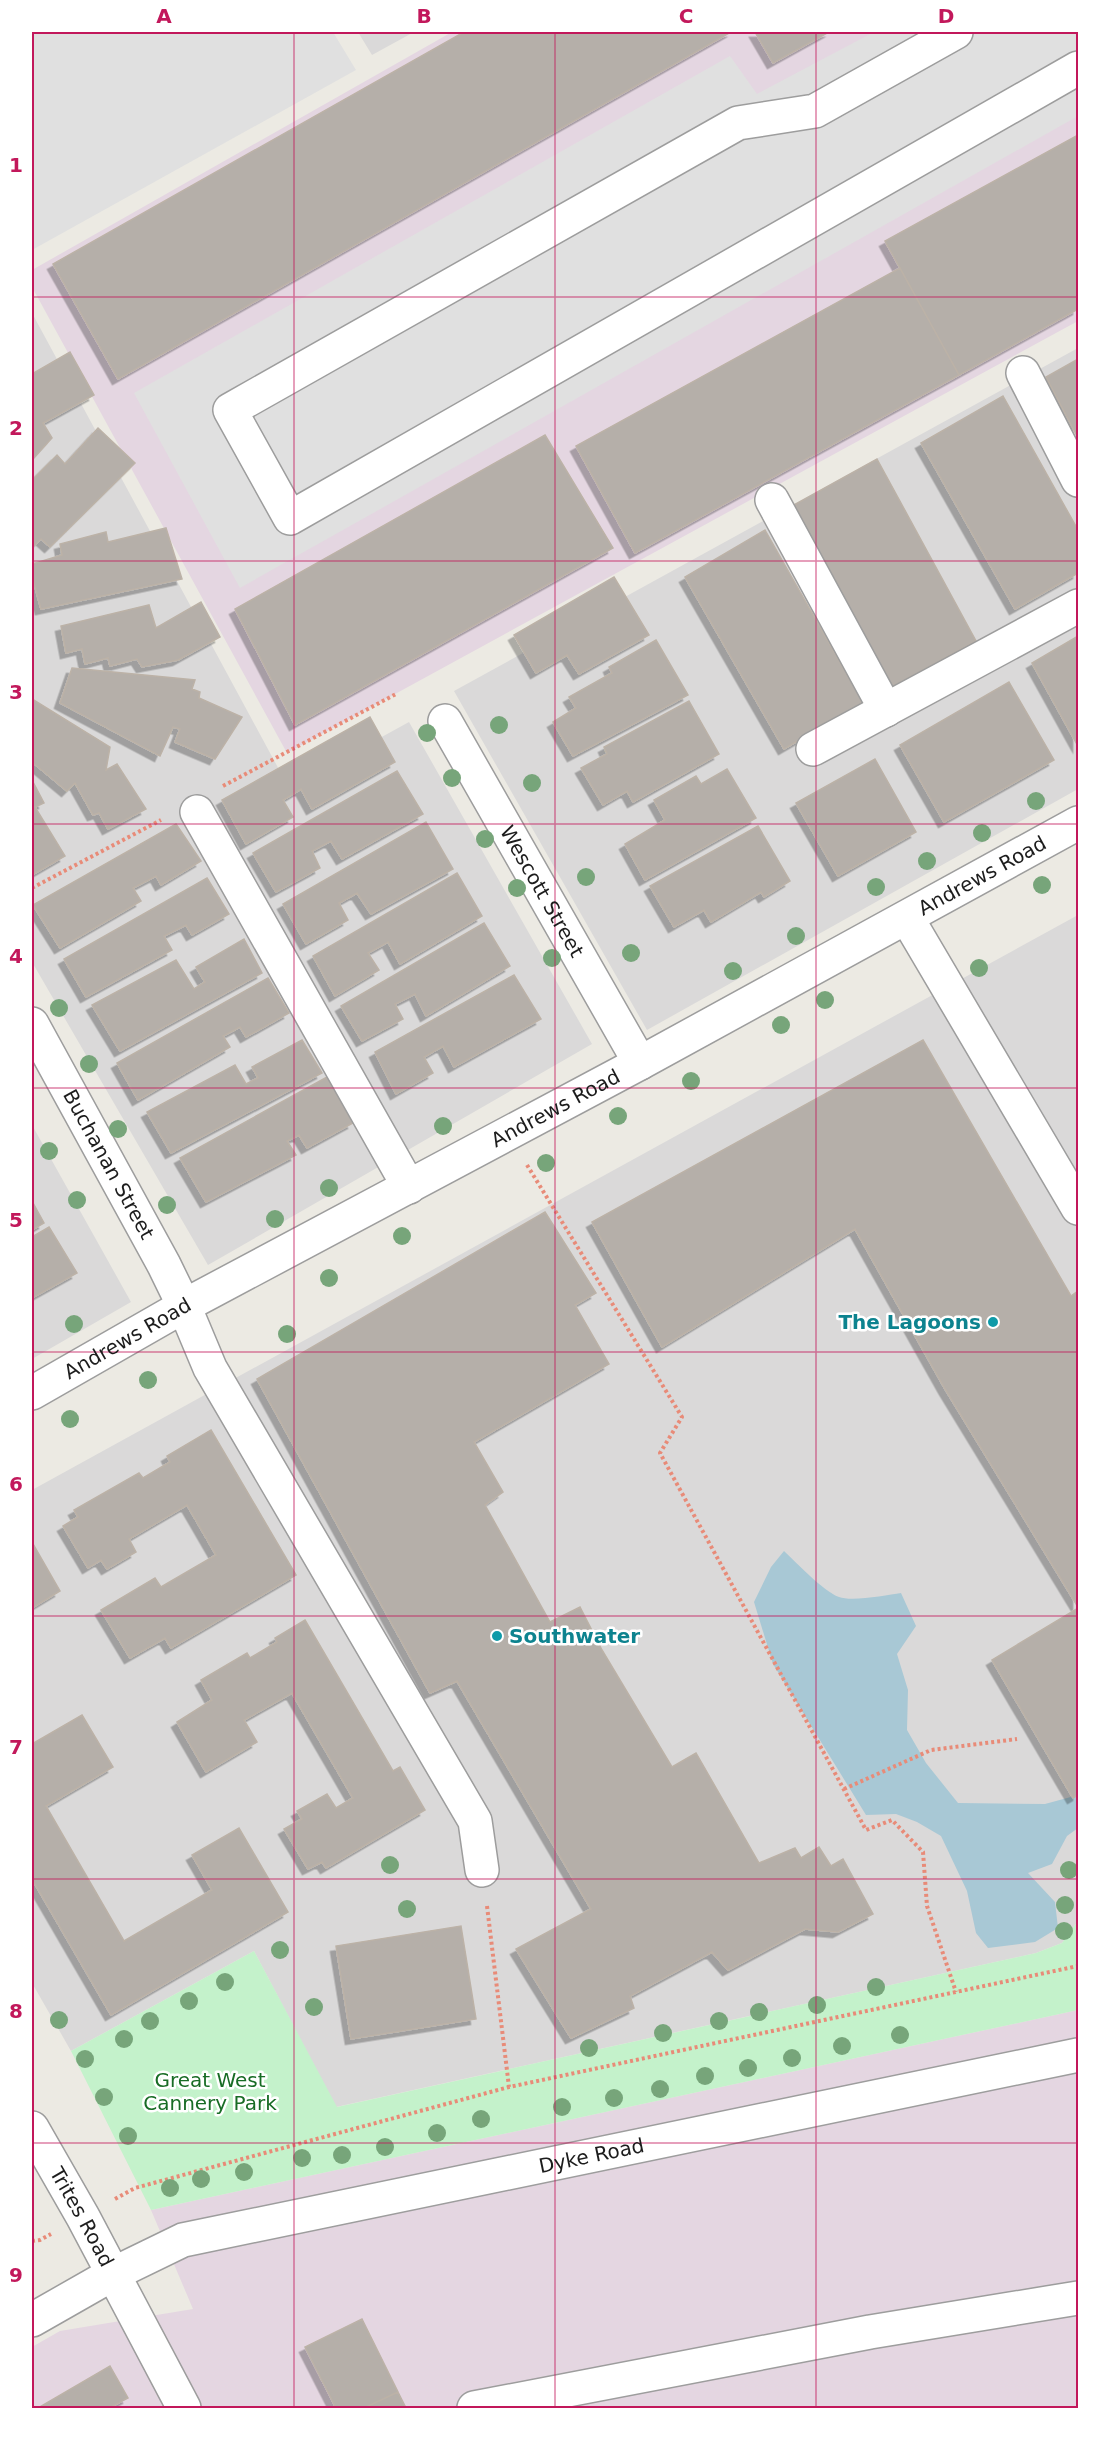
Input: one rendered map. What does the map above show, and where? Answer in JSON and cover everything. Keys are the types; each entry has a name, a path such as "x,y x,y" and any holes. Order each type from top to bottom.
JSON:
{"street":[{"path":"956,32 815,111 738,123 230,410 290,518 1078,68"},
{"path":"1023,373 1078,480"},
{"path":"772,500 886,710"},
{"path":"813,749 1078,606"},
{"name":"Wescott Street","path":"446,721 640,1063"},
{"path":"198,812 409,1187"},
{"name":"Andrews Road","path":"32,1393 184,1306 640,1063 1078,823"},
{"path":"907,918 1078,1208"},
{"name":"Buchanan Street","path":"32,1024 164,1265 210,1368 475,1821 482,1870"},
{"name":"Dyke Road","path":"32,2320 111,2275 183,2240 1078,2055"},
{"name":"Trites Road","path":"32,2128 83,2217 111,2275 184,2409"},
{"path":"474,2409 870,2332 1078,2298"}],"path":[{"path":"508,1133 682,1417 660,1453 866,1830 892,1820 923,1852 927,1906 956,1992"},
{"path":"844,1789 931,1750 1017,1739"},
{"path":"482,1870 509,2087"},
{"path":"32,2241 40,2240 135,2188 509,2087 1078,1966"}],"shaded area":[{"path":"32,32 333,32 356,70 32,250"},
{"path":"358,32 414,32 372,55"},
{"path":"452,32 1078,32 1078,321 287,753 32,287 32,270"},
{"path":"874,32 1078,32 1078,116 240,588 134,393 730,56 757,94"},
{"path":"32,313 289,788 409,722 592,1044 208,1265 32,962"},
{"path":"1078,348 1078,789 647,1030 454,691"},
{"path":"1078,915 1078,1863 1075,1871 1078,1888 1078,1921 1062,1943 1036,1953 336,2107 254,1951 71,2051 32,1983 32,1490"},
{"path":"32,1125 131,1302 32,1359"},
{"path":"1078,2010 1078,2408 32,2408 32,2347 60,2331 193,2309 151,2210"}],"green space":[{"name":"Great West Cannery Park","path":"1078,1921 1078,2010 151,2210 71,2051 254,1951 337,2107 1036,1953 1062,1943"}],"water":[{"path":"784,1551 818,1583 839,1597 861,1598 901,1593 916,1626 897,1654 908,1690 907,1730 926,1763 958,1803 1045,1804 1078,1795 1078,1828 1067,1836 1052,1864 1028,1873 1055,1902 1058,1928 1035,1942 988,1948 976,1933 967,1891 941,1836 917,1822 896,1814 866,1815 773,1664 754,1602 771,1567"}],"building":[{"path":"464,32 731,32 118,379 53,264"},
{"path":"755,32 829,32 773,63"},
{"path":"1078,135 1078,309 959,375 885,241"},
{"path":"900,268 959,375 635,553 576,446"},
{"path":"70,352 94,395 43,423 52,438 32,460 32,374"},
{"path":"1078,359 1078,438 1046,377"},
{"path":"1003,396 1078,530 1078,573 1015,609 921,443"},
{"path":"98,428 135,463 50,547 41,539 32,548 32,480 57,455 65,464"},
{"path":"545,435 613,548 295,725 235,609"},
{"path":"877,459 976,641 892,687 792,506"},
{"path":"166,528 182,579 41,609 32,576 32,564 62,555 60,544 106,532 108,542"},
{"path":"765,530 863,703 784,749 685,577"},
{"path":"614,577 649,635 579,674 567,655 536,673 514,635"},
{"path":"201,602 220,637 178,660 142,667 137,659 110,666 108,658 85,664 82,649 66,653 61,626 149,605 156,628"},
{"path":"1078,636 1078,746 1032,663"},
{"path":"656,640 688,695 573,756 553,722 576,708 569,697 612,673 609,667"},
{"path":"72,668 195,680 192,689 200,692 199,698 242,717 215,759 175,742 180,729 173,727 160,756 60,703"},
{"path":"1009,682 1054,760 944,822 900,745"},
{"path":"32,699 110,747 106,770 117,764 146,809 108,829 99,813 93,815 75,783 67,791 32,762"},
{"path":"689,701 719,754 633,802 627,791 603,805 581,768 607,754 604,747"},
{"path":"370,717 395,762 312,809 301,789 283,800 293,817 246,844 222,800"},
{"path":"875,759 916,832 838,876 796,803"},
{"path":"727,769 756,818 645,880 625,844 665,820 654,800 696,776 701,784"},
{"path":"397,771 423,814 342,859 331,841 312,851 320,868 276,892 253,853"},
{"path":"32,780 44,803 35,807 65,856 32,875"},
{"path":"426,822 453,869 371,914 357,893 339,903 348,920 306,944 283,904"},
{"path":"176,824 201,861 161,885 156,876 133,888 141,901 60,948 33,905"},
{"path":"758,826 790,881 764,897 761,892 711,922 704,910 674,927 650,886"},
{"path":"457,873 482,916 400,964 388,942 368,953 379,970 335,996 313,956"},
{"path":"207,878 229,914 192,935 186,925 164,936 172,950 86,997 64,959"},
{"path":"484,923 510,966 426,1016 415,994 395,1004 403,1019 362,1041 341,1006"},
{"path":"244,939 262,973 120,1051 92,1005 176,960 194,989 205,982 196,967"},
{"path":"514,975 541,1019 454,1067 443,1046 424,1057 433,1073 396,1094 375,1052"},
{"path":"268,978 289,1013 246,1037 240,1027 223,1036 230,1047 138,1100 117,1063"},
{"path":"302,1040 322,1073 171,1153 147,1112 235,1065 246,1084 258,1078 252,1067"},
{"name":"The Lagoons","path":"923,1040 1071,1296 1078,1291 1078,1607 945,1389 855,1229 662,1347 592,1222"},
{"path":"327,1077 353,1123 307,1148 299,1135 287,1141 296,1155 206,1202 180,1158"},
{"path":"32,1201 44,1223 32,1230"},
{"name":"Southwater","path":"545,1212 596,1293 575,1305 609,1364 474,1442 503,1492 485,1505 550,1622 580,1607 602,1650 672,1767 696,1753 759,1863 795,1848 801,1858 819,1847 831,1866 843,1859 873,1914 838,1932 805,1929 728,1970 712,1952 630,1996 634,2008 571,2038 516,1949 591,1909 457,1681 430,1693 257,1379"},
{"path":"49,1227 77,1273 32,1298 32,1237"},
{"path":"211,1430 296,1575 171,1648 165,1638 130,1658 101,1610 155,1578 161,1587 216,1555 187,1505 129,1539 136,1552 107,1569 101,1560 88,1568 63,1526 78,1517 74,1510 139,1473 143,1478 170,1462 167,1456"},
{"path":"32,1542 60,1591 32,1608"},
{"path":"1078,1608 1078,1795 1073,1798 992,1660"},
{"path":"305,1620 393,1771 400,1767 425,1810 326,1868 322,1862 308,1869 284,1829 302,1819 297,1811 327,1794 336,1808 353,1798 292,1693 244,1720 257,1742 206,1772 177,1722 212,1700 201,1680 247,1653 250,1658 277,1642 275,1638"},
{"path":"82,1715 113,1767 46,1806 124,1941 212,1890 192,1855 239,1828 288,1912 111,2015 32,1879 32,1744"},
{"path":"461,1926 476,2019 351,2039 336,1946"},
{"path":"362,2319 398,2392 364,2408 336,2408 305,2347"},
{"path":"110,2366 128,2398 109,2408 38,2408"},
{"path":"398,2392 406,2408 364,2408"}],"place":[{"name":"The Lagoons","path":"993,1322"},
{"name":"Southwater","path":"497,1636"}]}
